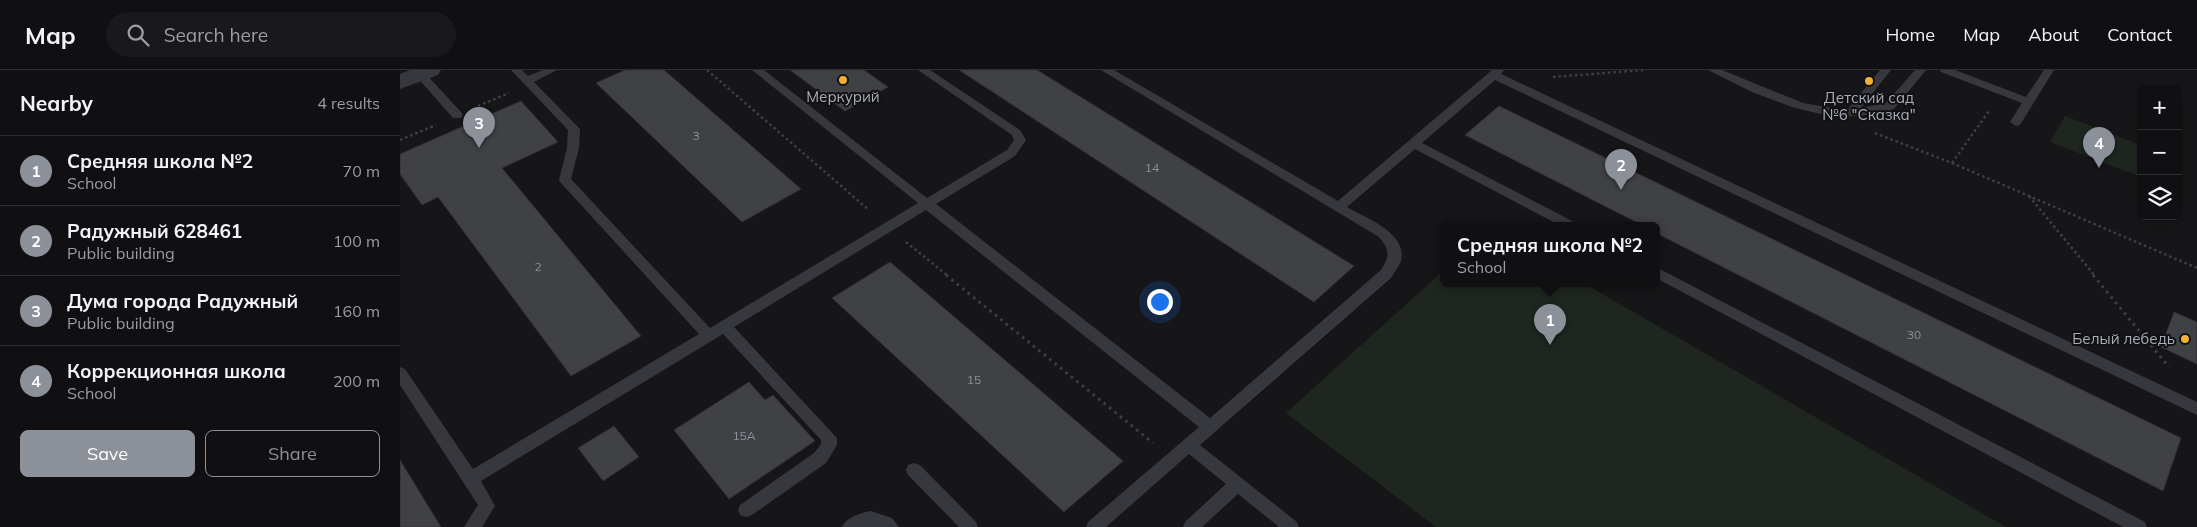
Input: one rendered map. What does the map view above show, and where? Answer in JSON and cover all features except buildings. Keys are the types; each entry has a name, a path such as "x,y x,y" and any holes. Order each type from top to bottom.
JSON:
{"street":[{"path":"400,82 425,72"}],"lane":[{"path":"516,70 574,129 577,139 566,167 565,180 710,336"},
{"path":"527,81 552,70"},
{"path":"471,479 1011,153 1020,140 1016,133 923,70"},
{"path":"1094,527 1386,274 1394,261 1394,246 1384,234 1106,70"},
{"path":"1713,70 1802,107 1833,114 1851,113 1890,106 1921,70"},
{"path":"1851,113 1886,70"},
{"path":"1945,70 2029,102"},
{"path":"2016,122 2049,70"},
{"path":"425,72 458,115"},
{"path":"765,72 928,204 1209,426"},
{"path":"1339,208 1500,75 2197,409"},
{"path":"1415,144 1563,222"},
{"path":"1660,274 2139,527"},
{"path":"725,326 829,438 829,445 820,458 746,510"},
{"path":"400,373 471,479 486,506 472,527"},
{"path":"1188,444 1291,527"},
{"path":"914,470 970,527"},
{"path":"1191,527 1238,483"},
{"path":"850,527 867,518 878,518 891,527"}],"path":[{"path":"707,70 888,228 1172,458"},
{"path":"1500,75 1644,70"},
{"path":"1952,163 2002,92"},
{"path":"1873,133 1952,163 2197,268"},
{"path":"2028,196 2172,370"}],"shaded area":[{"path":"2065,116 2137,143 2137,175 2050,142"},
{"path":"1440,274 1440,287 1590,287 2006,527 1436,527 1286,413"}],"place":[{"name":"Меркурий","path":"843,80"},
{"name":"Детский сад №6 \"Сказка\"","path":"1869,81"},
{"name":"Дума города Радужный","path":"479,148"},
{"name":"Коррекционная школа","path":"2099,168"},
{"name":"Радужный 628461","path":"1621,190"},
{"name":"Белый лебедь","path":"2185,339"},
{"name":"Средняя школа №2","path":"1550,345"}]}
